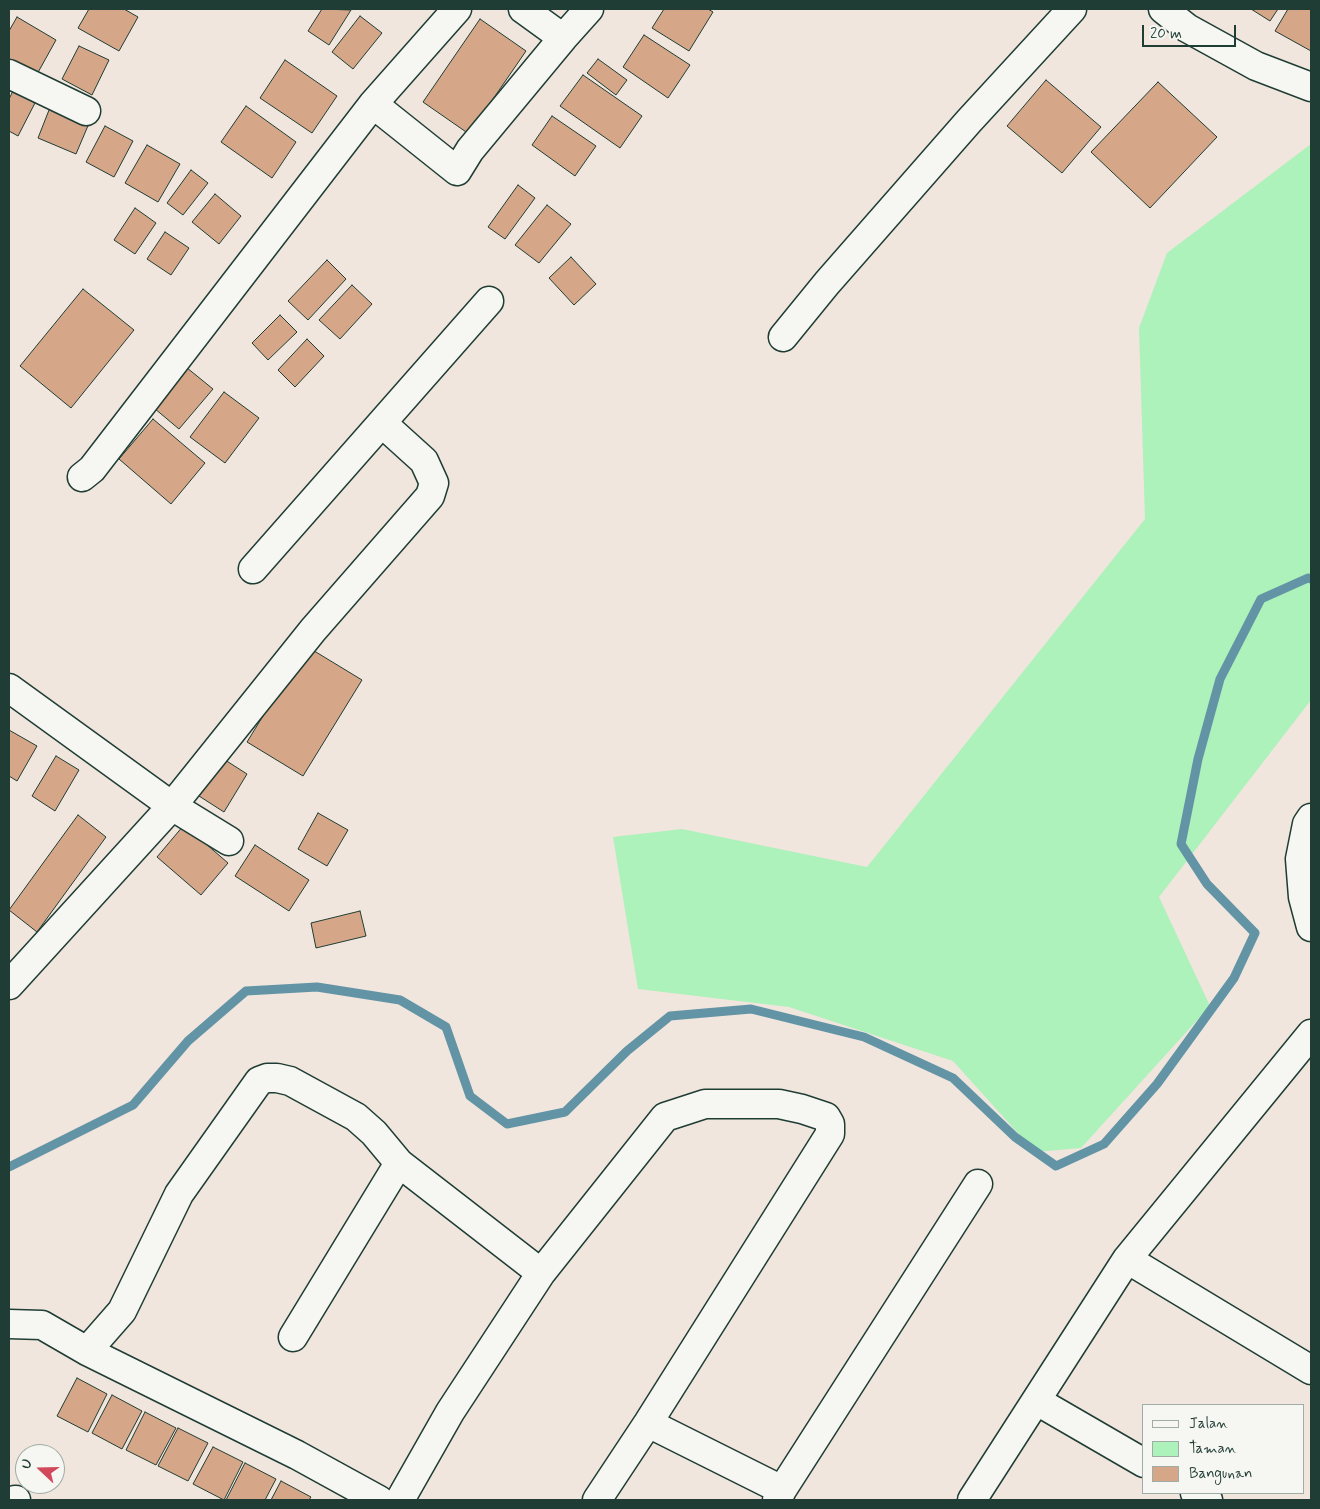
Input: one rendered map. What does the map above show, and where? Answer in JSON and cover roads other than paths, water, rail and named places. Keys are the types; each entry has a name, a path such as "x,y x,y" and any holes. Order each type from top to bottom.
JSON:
{"street":[{"path":"82,478 92,469 373,104 458,9"},
{"path":"523,9 563,38"},
{"path":"373,104 457,171 470,150 589,9"},
{"path":"782,337 969,121 1072,9"},
{"path":"1163,9 1187,28 1256,66 1311,87"},
{"path":"9,74 86,111"},
{"path":"253,569 489,301"},
{"path":"9,985 172,806 313,630 430,496 434,483 424,461 382,423"},
{"path":"9,688 172,806 229,841"},
{"path":"1311,818 1307,824 1300,859 1303,897 1311,927"},
{"path":"972,1500 1127,1259 1311,1034"},
{"path":"87,1351 122,1312 179,1194 259,1081 267,1078 290,1081 356,1117 374,1132 399,1163 541,1273"},
{"path":"400,1500 450,1412 541,1273 665,1117 705,1104 778,1104 826,1117 830,1124 830,1134 648,1424 597,1500"},
{"path":"293,1337 399,1163"},
{"path":"648,1424 779,1495 978,1184"},
{"path":"1127,1259 1311,1370"},
{"path":"9,1324 42,1325 87,1351 297,1455 379,1500"},
{"path":"1037,1401 1142,1462"},
{"path":"1197,1494 1208,1500"}],"waterway":[{"path":"9,1167 133,1105 188,1041 246,991 317,987 400,1000 446,1027 470,1096 507,1124 565,1112 627,1051 670,1016 751,1009 864,1037 953,1078 1015,1137 1056,1166 1104,1144 1157,1084 1234,978 1255,933 1207,884 1181,844 1198,759 1220,679 1261,599 1308,578 1311,579"}]}
